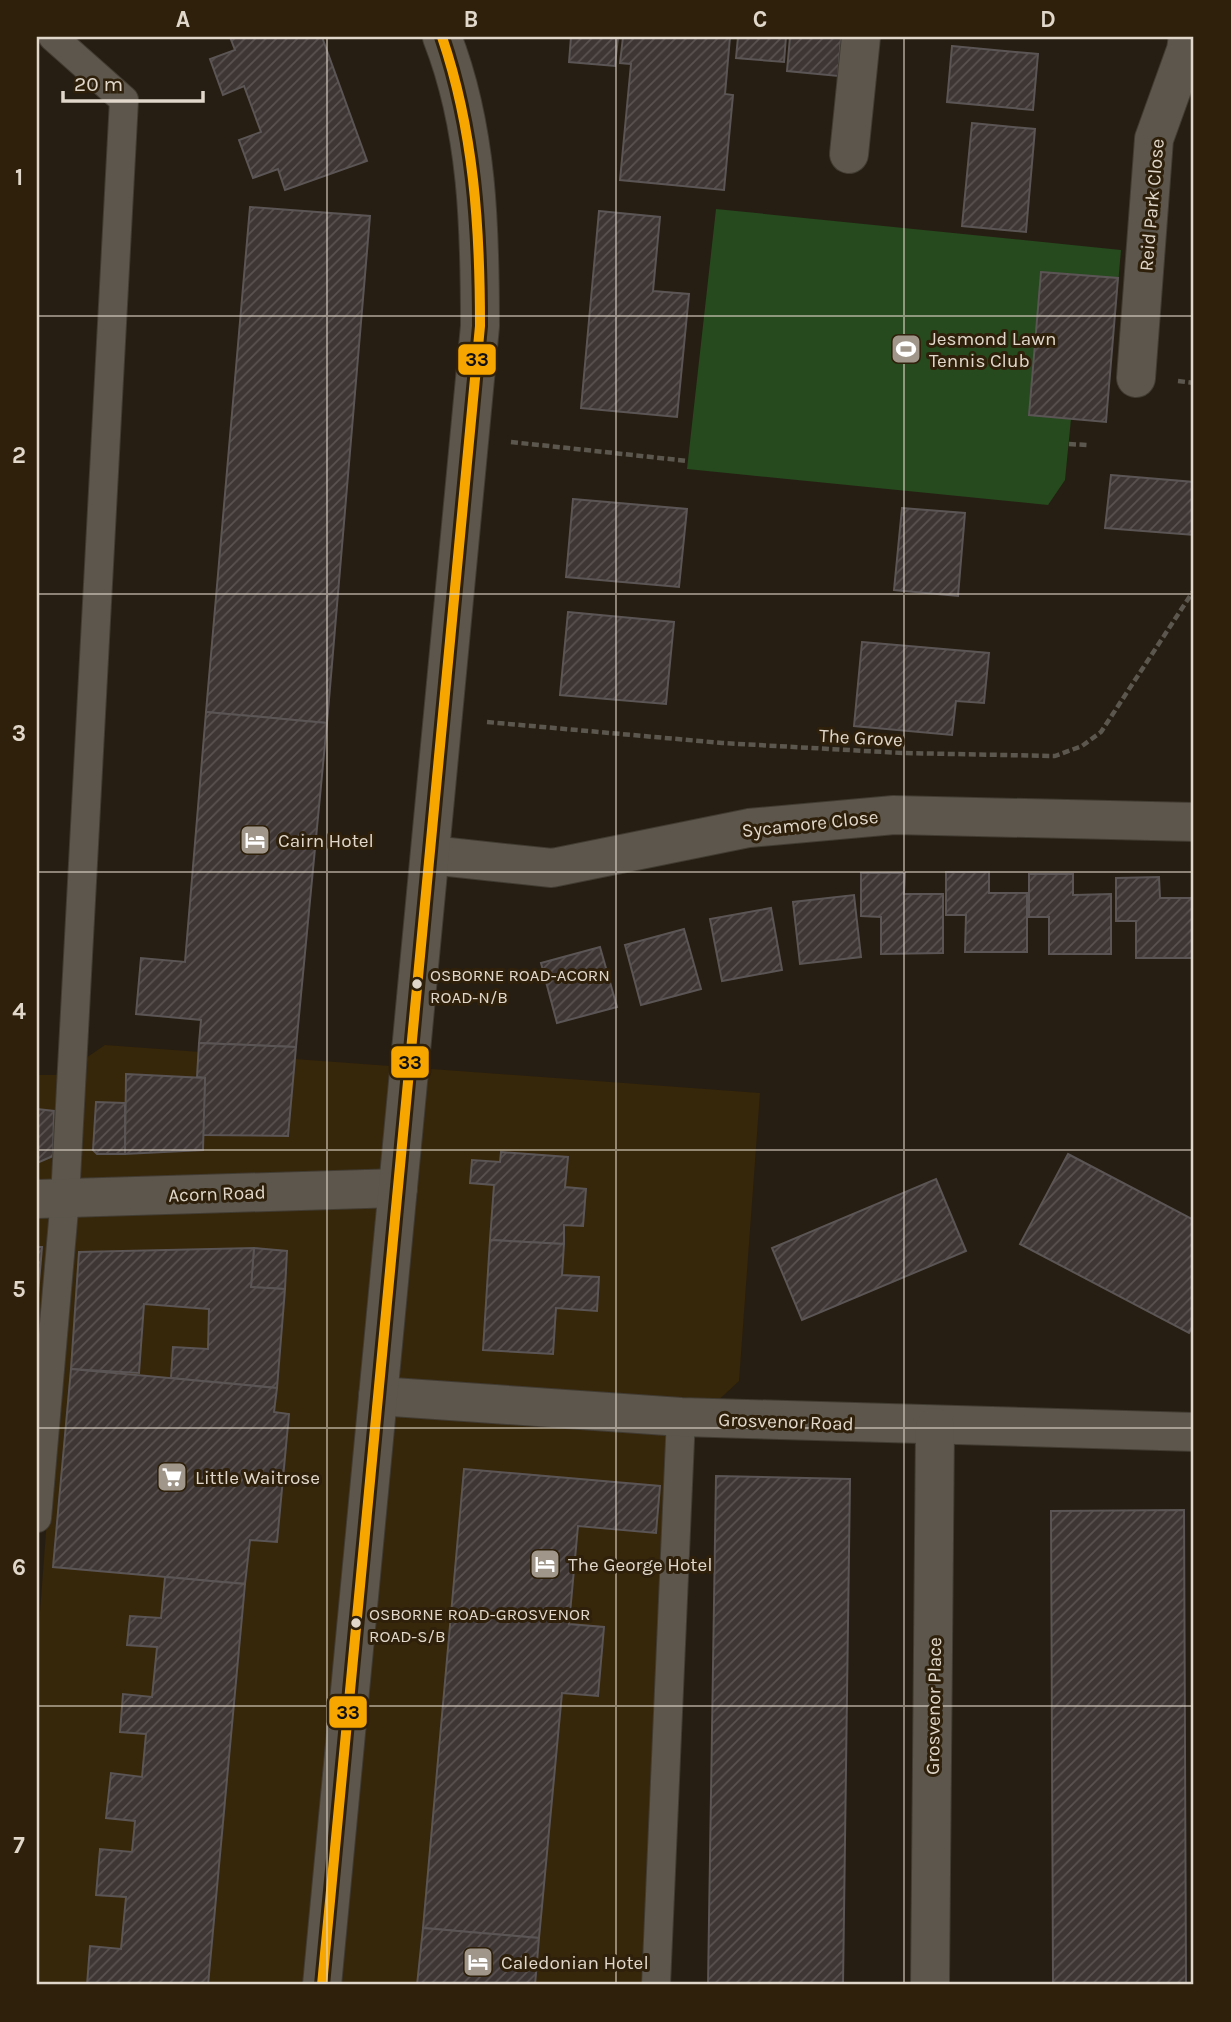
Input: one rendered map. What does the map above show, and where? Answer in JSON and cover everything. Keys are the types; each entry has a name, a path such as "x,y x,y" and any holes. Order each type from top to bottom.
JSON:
{"street":[{"path":"323,1985 480,326 480,216 461,101 442,37"},
{"path":"849,153 861,37"},
{"name":"Reid Park Close","path":"1136,378 1154,139 1186,50 1188,37"},
{"name":"Sycamore Close","path":"430,855 552,868 749,828 894,814 1194,822"},
{"name":"Acorn Road","path":"51,1199 398,1188"},
{"name":"Grosvenor Road","path":"378,1396 681,1417 1194,1432"},
{"name":"Grosvenor Place","path":"930,1985 936,1426"}],"lane":[{"path":"37,1518 51,1199 124,100 53,37"},
{"path":"656,1985 681,1417"}],"path":[{"path":"471,439 688,461"},
{"path":"1069,444 1087,445"},
{"name":"The Grove","path":"444,718 736,744 902,753 1055,755 1082,746 1101,732 1194,590"}],"shaded area":[{"path":"105,1045 760,1093 739,1381 669,1446 641,1985 37,1985 37,1652 61,1332 37,1333 37,1075 61,1075"}],"green space":[{"name":"Jesmond Lawn Tennis Club","path":"716,209 1121,250 1106,422 1071,419 1065,480 1048,505 687,469"}],"building":[{"path":"230,37 322,37 367,161 285,190 278,169 253,178 239,140 261,132 244,86 223,95 210,59 235,50"},
{"path":"571,37 618,37 615,66 569,62"},
{"path":"623,37 730,37 725,94 733,95 724,190 620,180 631,64 620,63"},
{"path":"738,37 786,37 784,62 736,58"},
{"path":"790,37 841,37 838,76 787,71"},
{"path":"952,46 1038,54 1033,110 947,102"},
{"path":"972,123 1035,129 1026,232 962,226"},
{"path":"250,207 370,216 327,723 206,712"},
{"path":"599,211 660,217 653,291 689,294 677,417 581,408"},
{"path":"1041,272 1118,278 1106,422 1029,415"},
{"path":"1111,475 1194,482 1194,535 1105,528"},
{"path":"573,499 687,509 679,587 566,577"},
{"path":"902,508 965,513 958,596 894,590"},
{"path":"568,612 674,622 666,704 560,695"},
{"path":"862,642 989,653 984,703 956,701 952,735 854,726"},
{"name":"Cairn Hotel","path":"206,712 327,723 296,1047 199,1043 201,1020 136,1014 141,958 185,962"},
{"path":"946,872 989,872 989,893 1027,893 1027,952 965,952 966,915 946,915"},
{"path":"861,873 905,873 904,894 943,894 943,953 881,954 881,917 861,916"},
{"path":"1029,874 1073,874 1073,895 1111,894 1111,954 1049,954 1049,917 1029,917"},
{"path":"1159,877 1160,898 1194,898 1194,958 1136,958 1136,921 1116,921 1116,878"},
{"path":"854,895 861,957 800,964 793,902"},
{"path":"771,908 782,970 722,981 710,919"},
{"path":"684,929 701,989 641,1005 625,945"},
{"path":"600,947 617,1007 557,1023 541,963"},
{"path":"199,1043 296,1047 288,1136 203,1135 205,1078 197,1077"},
{"path":"126,1074 205,1078 203,1150 125,1154"},
{"path":"96,1102 125,1103 125,1154 97,1154 93,1150"},
{"path":"37,1109 54,1111 53,1156 37,1163"},
{"path":"501,1152 568,1157 565,1187 586,1189 583,1226 564,1225 564,1244 490,1240 494,1185 470,1183 472,1160 500,1162"},
{"path":"1068,1154 1194,1220 1194,1323 1189,1333 1020,1244"},
{"path":"936,1179 966,1251 802,1320 772,1248"},
{"path":"490,1240 564,1244 562,1275 599,1277 597,1311 556,1308 553,1354 483,1350"},
{"path":"37,1247 42,1247 37,1306"},
{"path":"254,1248 287,1251 285,1289 251,1287"},
{"path":"254,1248 251,1287 285,1289 277,1388 171,1378 173,1347 208,1349 209,1309 144,1304 139,1373 71,1369 79,1252"},
{"name":"Little Waitrose","path":"71,1369 277,1388 274,1412 289,1414 277,1542 250,1540 245,1584 53,1567"},
{"path":"464,1469 660,1486 656,1533 578,1526 569,1624 604,1627 598,1696 562,1693 539,1938 423,1928"},
{"path":"716,1476 850,1479 843,1985 708,1985"},
{"path":"1184,1510 1186,1985 1053,1985 1051,1511"},
{"path":"165,1577 245,1584 208,1985 87,1985 90,1946 121,1949 126,1897 96,1895 100,1849 132,1852 135,1821 106,1818 111,1773 142,1777 146,1734 120,1732 123,1694 152,1697 157,1647 127,1645 130,1616 161,1618"},
{"name":"Caledonian Hotel","path":"423,1928 539,1938 535,1985 417,1985"}],"transit line":[{"name":"33","path":"322,1985 480,326 479,252 473,180 461,108 442,37"}],"place":[{"name":"Jesmond Lawn Tennis Club","path":"906,349"},
{"name":"Cairn Hotel","path":"255,840"},
{"name":"OSBORNE ROAD-ACORN ROAD-N/B","path":"417,984"},
{"name":"Little Waitrose","path":"172,1477"},
{"name":"The George Hotel","path":"545,1564"},
{"name":"OSBORNE ROAD-GROSVENOR ROAD-S/B","path":"356,1623"},
{"name":"Caledonian Hotel","path":"478,1962"}]}
